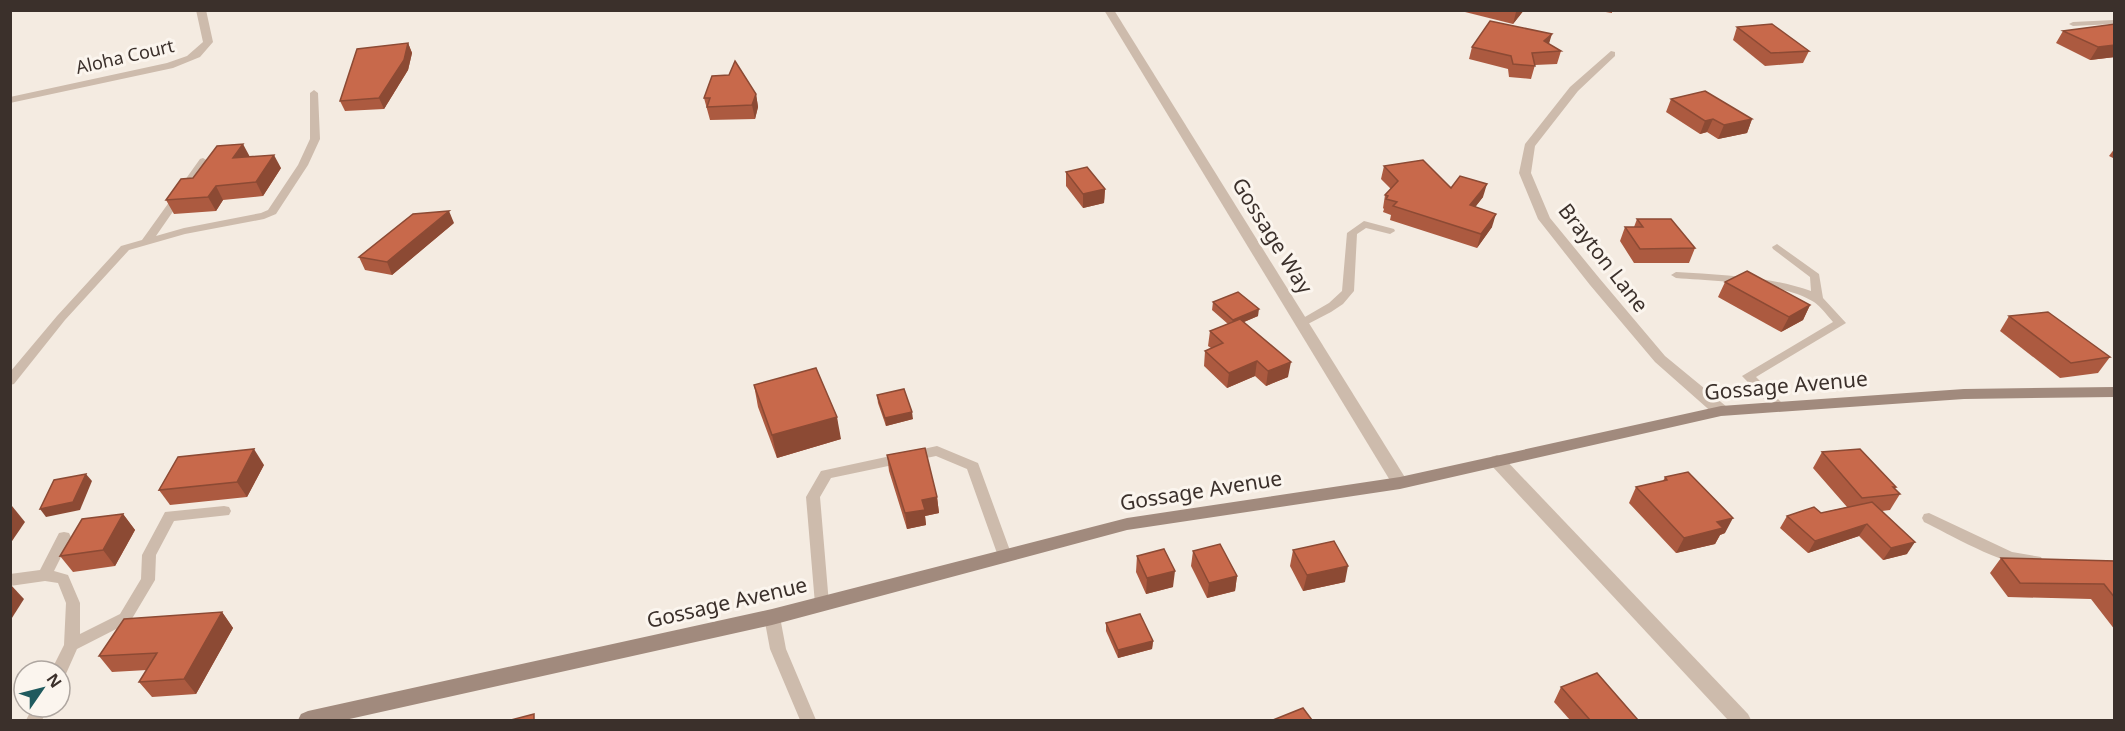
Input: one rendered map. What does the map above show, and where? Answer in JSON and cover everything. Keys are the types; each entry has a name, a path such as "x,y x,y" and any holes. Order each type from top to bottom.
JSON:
{"street":[{"name":"Aloha Court","path":"10,100 169,66 189,59 202,51 208,42 201,10"},
{"name":"Gossage Way","path":"1109,10 1400,483"},
{"name":"Brayton Lane","path":"1611,54 1574,89 1529,146 1525,173 1544,219 1595,282 1660,359 1721,411"},
{"name":"Gossage Avenue","path":"308,720 772,617 1127,524 1400,483 1721,411 1964,394 2115,392"},
{"path":"1497,461 1741,720"}],"lane":[{"path":"2073,24 2115,22"},
{"path":"10,381 62,318 125,248 184,231 264,216 272,212 303,165 315,139 314,93"},
{"path":"146,242 203,161"},
{"path":"1302,323 1336,303 1348,291 1352,233 1364,224 1390,231"},
{"path":"1777,247 1815,276 1816,298"},
{"path":"1676,275 1732,279 1787,288 1816,298 1840,322 1748,376 1779,407"},
{"path":"822,604 813,497 826,474 937,451 973,466 1005,556"},
{"path":"72,645 125,618 148,580 149,555 170,516 224,511"},
{"path":"1929,518 2010,556 2046,564"},
{"path":"45,574 64,537"},
{"path":"10,580 45,574 63,579 73,603 72,645 65,659"},
{"path":"772,617 778,649 808,720"}],"building":[{"path":"1490,21 1552,34 1544,41 1561,51 1532,53 1535,66 1513,64 1511,56 1472,47"},
{"path":"1772,24 1809,51 1771,53 1737,27"},
{"path":"2115,24 2115,45 2098,47 2063,31"},
{"path":"408,43 404,60 379,98 340,101 357,49"},
{"path":"735,61 756,94 752,105 707,107 710,98 704,98 712,76 729,75"},
{"path":"1705,91 1752,119 1724,125 1713,119 1705,121 1671,99"},
{"path":"243,144 233,158 274,155 256,182 216,186 208,197 166,200 181,179 193,178 217,146"},
{"path":"1423,160 1451,188 1460,176 1487,184 1470,205 1496,214 1481,234 1393,206 1397,202 1386,199 1388,196 1385,195 1398,181 1384,166"},
{"path":"1087,167 1105,189 1083,194 1066,172"},
{"path":"449,211 387,262 359,257 413,214"},
{"path":"1637,219 1671,219 1695,248 1640,249 1625,227 1643,227"},
{"path":"1747,271 1810,305 1789,317 1725,282"},
{"path":"1238,292 1259,309 1233,320 1213,302"},
{"path":"2048,312 2110,357 2071,363 2009,316"},
{"path":"1240,319 1291,362 1268,371 1257,361 1229,373 1205,351 1223,343 1210,331"},
{"path":"816,368 837,417 772,435 754,385"},
{"path":"904,389 912,412 885,418 877,395"},
{"path":"925,448 937,497 922,500 925,510 905,513 887,455"},
{"path":"254,449 237,482 159,490 178,457"},
{"path":"1860,449 1900,494 1862,498 1822,452"},
{"path":"1688,472 1733,518 1717,522 1723,528 1684,538 1636,487 1667,480 1665,477"},
{"path":"86,474 73,502 40,509 54,480"},
{"path":"1872,502 1915,542 1891,548 1867,524 1815,541 1787,516 1814,507 1821,513"},
{"path":"123,514 103,550 60,556 82,519"},
{"path":"1334,541 1348,566 1307,575 1293,550"},
{"path":"1220,544 1237,576 1209,583 1193,551"},
{"path":"1164,549 1175,571 1147,578 1137,556"},
{"path":"2001,558 2115,561 2115,598 2104,584 2020,583"},
{"path":"222,612 184,679 139,682 157,653 99,656 124,619"},
{"path":"1140,614 1153,641 1118,650 1106,623"},
{"path":"1597,673 1638,720 1590,720 1561,687"},
{"path":"1303,708 1312,720 1273,720"},
{"path":"534,714 534,720 511,720"}]}
